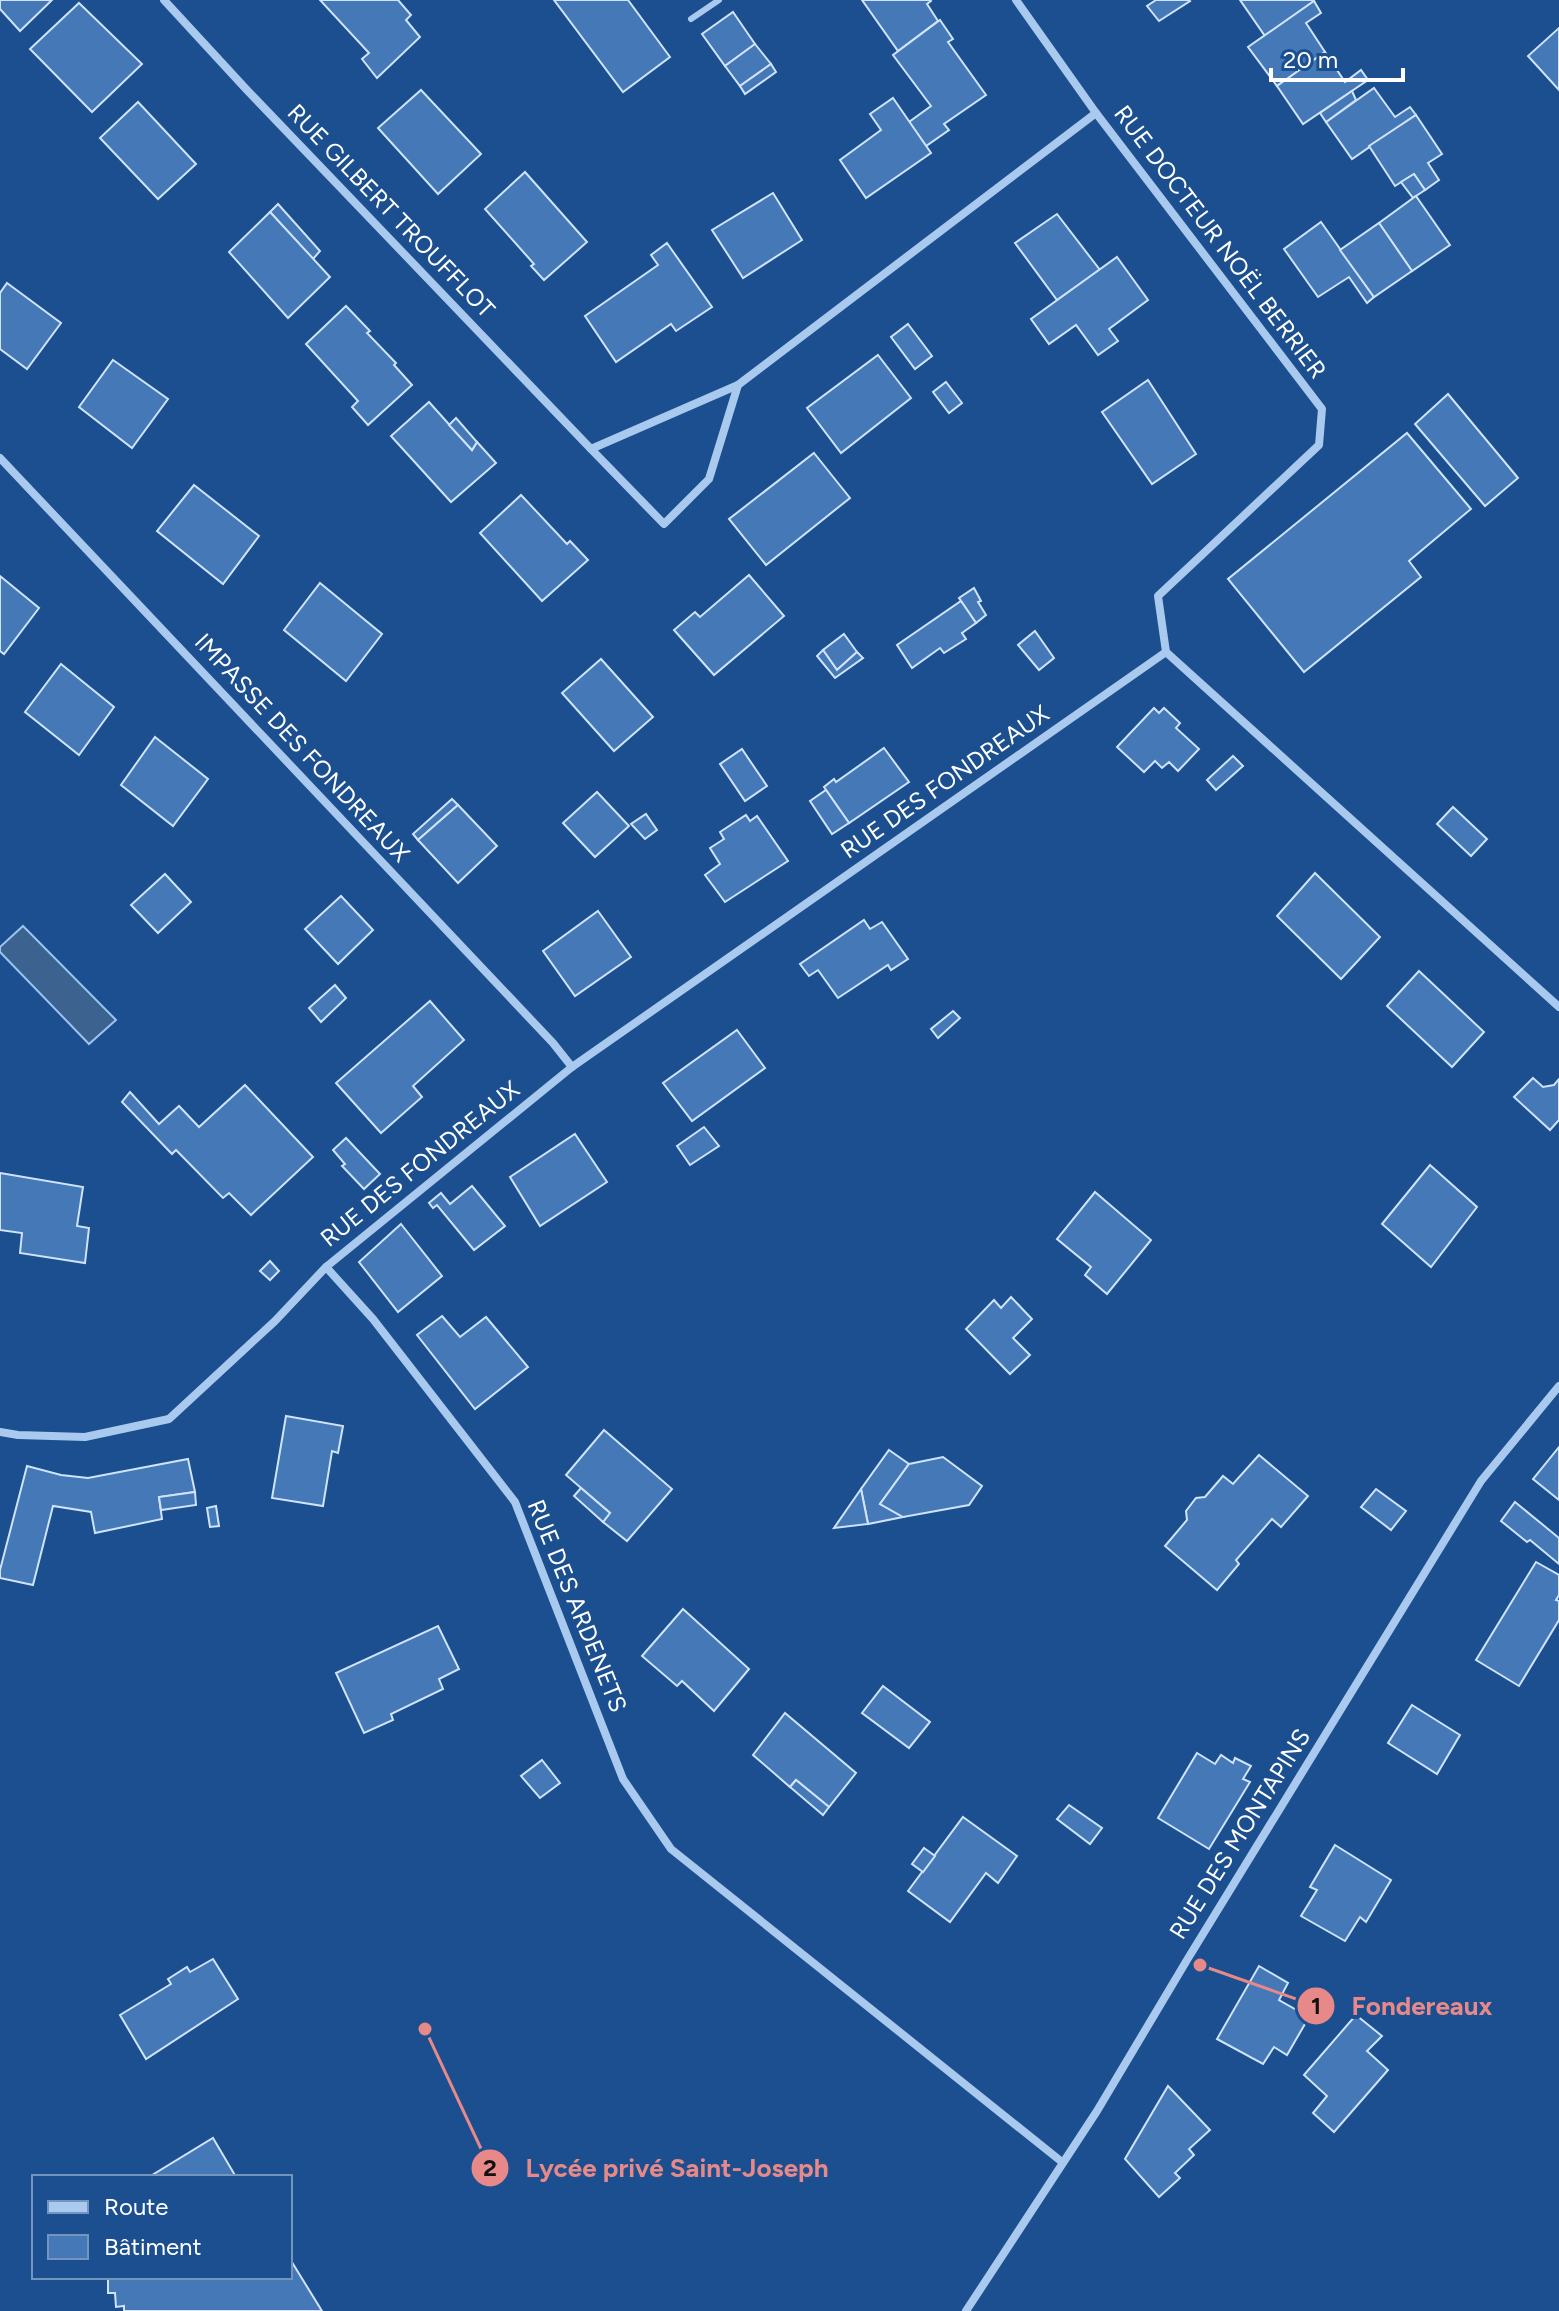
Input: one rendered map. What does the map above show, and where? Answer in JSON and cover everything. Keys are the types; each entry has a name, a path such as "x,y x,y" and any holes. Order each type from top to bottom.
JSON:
{"street":[{"name":"RUE GILBERT TROUFFLOT","path":"164,0 257,101 664,524 709,479 738,385"},
{"name":"RUE DOCTEUR NOËL BERRIER","path":"1016,0 1096,113 1322,409 1319,445 1158,596 1166,652"},
{"path":"591,449 738,385 1096,113"},
{"name":"IMPASSE DES FONDREAUX","path":"0,458 572,1067"},
{"path":"1166,652 1559,1007"},
{"name":"RUE DES FONDREAUX","path":"326,1267 572,1067 1166,652"},
{"path":"0,1432 85,1437 169,1419 275,1321 326,1267"},
{"name":"RUE DES ARDENETS","path":"326,1267 373,1319 515,1502 623,1779 671,1849 1062,2162"},
{"name":"RUE DES MONTAPINS","path":"966,2311 1097,2111 1178,1973 1481,1481 1559,1386"}],"lane":[{"path":"691,19 719,0"}],"water":[{"path":"23,926 116,1020 89,1044 0,952 0,947"}],"building":[{"path":"0,0 52,0 20,31 0,9"},
{"path":"320,0 398,0 411,15 406,20 420,37 377,78 362,59 369,53"},
{"path":"554,0 628,0 670,57 623,92"},
{"path":"862,0 930,0 927,4 938,21 898,51"},
{"path":"1156,0 1190,1 1159,21 1147,6"},
{"path":"1240,0 1313,0 1314,1 1265,36"},
{"path":"1314,1 1321,13 1306,23 1325,52 1277,86 1248,47"},
{"path":"79,3 142,64 92,112 30,49"},
{"path":"733,12 755,44 725,66 702,34"},
{"path":"940,20 953,39 948,42 986,95 944,124 949,130 926,146 909,122 931,106 893,55"},
{"path":"1559,28 1559,90 1528,56"},
{"path":"755,44 771,64 740,86 725,66"},
{"path":"1325,52 1345,82 1361,70 1368,80 1303,124 1277,86"},
{"path":"771,64 776,72 745,94 740,86"},
{"path":"1374,88 1395,117 1410,107 1416,115 1352,159 1326,122"},
{"path":"421,90 481,154 438,194 378,128"},
{"path":"1352,91 1356,100 1326,122 1320,113"},
{"path":"893,98 931,153 866,198 840,160 881,130 870,114"},
{"path":"138,102 196,164 158,199 100,138"},
{"path":"1416,115 1442,154 1428,163 1439,180 1425,190 1414,174 1395,186 1369,146"},
{"path":"525,172 587,242 544,280 531,266 534,264 485,209"},
{"path":"1414,174 1425,190 1413,198 1401,182"},
{"path":"773,193 802,240 743,278 712,230"},
{"path":"1416,196 1450,245 1412,271 1379,223"},
{"path":"278,204 320,251 313,259 270,212"},
{"path":"270,212 330,277 288,318 229,252"},
{"path":"1057,214 1100,270 1057,300 1015,243"},
{"path":"1321,222 1374,297 1367,303 1349,277 1318,297 1284,249"},
{"path":"1379,223 1412,271 1374,297 1340,250"},
{"path":"667,243 712,307 676,331 671,324 616,362 585,316 658,265 651,255"},
{"path":"1117,257 1148,300 1109,329 1118,341 1098,355 1076,325 1049,344 1031,319"},
{"path":"7,283 61,323 27,369 0,349 0,293"},
{"path":"346,306 412,385 368,425 352,407 358,401 306,344"},
{"path":"908,324 932,356 915,369 891,337"},
{"path":"878,355 911,398 841,453 807,408"},
{"path":"113,360 168,399 132,448 79,407"},
{"path":"1148,380 1196,454 1152,484 1102,412"},
{"path":"946,382 962,403 949,413 933,392"},
{"path":"1448,394 1518,478 1485,506 1415,424"},
{"path":"429,402 472,450 477,442 496,463 451,502 391,436"},
{"path":"456,418 477,442 472,450 449,425"},
{"path":"1407,433 1471,509 1409,561 1421,577 1304,672 1228,579"},
{"path":"814,453 850,498 766,565 729,519"},
{"path":"194,485 259,536 223,584 157,531"},
{"path":"521,495 567,544 570,541 588,560 542,601 480,533"},
{"path":"749,575 784,616 714,675 674,630 695,612 700,617"},
{"path":"0,576 39,608 4,654 0,651"},
{"path":"320,583 382,634 346,681 284,630"},
{"path":"974,588 986,615 976,623 959,598"},
{"path":"961,601 976,623 962,633 966,639 944,653 940,648 912,668 897,645"},
{"path":"1035,631 1054,658 1039,670 1018,645"},
{"path":"844,634 857,652 837,670 823,650"},
{"path":"823,650 837,670 857,652 863,658 835,678 817,656"},
{"path":"601,659 653,717 614,751 562,693"},
{"path":"61,664 114,707 79,755 25,712"},
{"path":"1154,708 1159,713 1164,708 1180,723 1176,728 1199,749 1178,771 1169,762 1162,768 1155,761 1144,772 1117,747"},
{"path":"155,737 208,779 173,826 121,785"},
{"path":"884,748 909,782 849,823 824,787"},
{"path":"742,749 767,786 745,801 720,764"},
{"path":"1233,756 1243,766 1216,790 1207,780"},
{"path":"826,790 849,823 832,834 810,801"},
{"path":"597,792 629,826 595,857 563,823"},
{"path":"452,799 458,805 418,840 413,834"},
{"path":"458,805 497,846 458,883 418,840"},
{"path":"1453,807 1487,839 1471,856 1437,824"},
{"path":"646,814 657,830 645,839 631,824"},
{"path":"746,815 750,821 757,816 788,861 725,902 705,875 720,864 710,848 724,839 720,832"},
{"path":"1315,873 1380,937 1341,979 1277,916"},
{"path":"165,874 191,902 158,933 131,905"},
{"path":"341,896 373,930 338,964 305,929"},
{"path":"598,911 631,957 575,996 543,951"},
{"path":"864,920 870,929 882,922 908,959 891,970 888,965 838,998 818,970 809,976 800,964"},
{"path":"1419,971 1484,1032 1452,1067 1387,1006"},
{"path":"335,985 346,998 321,1022 309,1008"},
{"path":"430,1001 464,1040 413,1086 422,1097 381,1133 336,1083"},
{"path":"953,1011 960,1018 938,1038 931,1029"},
{"path":"737,1030 765,1068 692,1121 663,1083"},
{"path":"1533,1078 1543,1087 1554,1085 1559,1079 1559,1120 1550,1130 1514,1097"},
{"path":"245,1085 313,1157 251,1215 229,1193 223,1198 176,1150 172,1154 122,1102 130,1092 159,1124 179,1106 199,1127"},
{"path":"704,1127 719,1146 690,1165 677,1146"},
{"path":"575,1134 607,1182 540,1226 510,1177"},
{"path":"346,1138 380,1174 364,1189 342,1166 345,1164 333,1150"},
{"path":"1430,1165 1477,1207 1431,1267 1382,1224"},
{"path":"0,1173 83,1187 77,1226 89,1228 85,1263 20,1253 22,1233 0,1230"},
{"path":"472,1186 505,1226 474,1250 437,1205 433,1208 429,1203 441,1193 450,1204"},
{"path":"1095,1192 1151,1240 1107,1294 1085,1275 1091,1267 1057,1239"},
{"path":"401,1224 442,1276 398,1312 359,1262"},
{"path":"270,1261 279,1271 270,1280 260,1271"},
{"path":"1011,1297 1032,1319 1013,1338 1030,1355 1010,1374 966,1329 994,1300 1001,1308"},
{"path":"442,1316 460,1337 486,1317 528,1367 475,1409 417,1335"},
{"path":"286,1416 343,1426 338,1453 332,1451 323,1506 272,1498"},
{"path":"604,1430 672,1489 627,1541 603,1522 610,1513 566,1475"},
{"path":"1559,1447 1559,1500 1533,1479"},
{"path":"889,1450 909,1464 880,1504 903,1517 868,1524 861,1489"},
{"path":"1259,1455 1308,1496 1281,1527 1272,1519 1236,1560 1239,1564 1217,1590 1165,1546 1187,1520 1186,1511 1196,1498 1205,1497 1223,1476 1233,1484"},
{"path":"943,1457 982,1486 969,1505 903,1517 880,1504 909,1464"},
{"path":"188,1459 195,1492 159,1497 162,1519 95,1533 91,1512 53,1506 33,1585 0,1578 27,1466 88,1478"},
{"path":"581,1488 610,1513 603,1522 574,1496"},
{"path":"861,1489 868,1524 834,1528"},
{"path":"1376,1489 1406,1511 1391,1530 1361,1507"},
{"path":"195,1492 196,1505 161,1510 159,1497"},
{"path":"1515,1502 1559,1538 1559,1564 1501,1521"},
{"path":"216,1506 219,1526 210,1527 207,1508"},
{"path":"1536,1562 1559,1575 1556,1600 1559,1601 1559,1620 1519,1686 1476,1660"},
{"path":"683,1609 749,1669 714,1711 682,1681 677,1686 642,1656"},
{"path":"438,1626 459,1669 439,1679 443,1689 391,1714 393,1720 364,1733 336,1673"},
{"path":"883,1686 930,1722 909,1748 862,1713"},
{"path":"1412,1705 1460,1735 1437,1774 1388,1743"},
{"path":"785,1713 856,1773 829,1807 796,1780 790,1787 753,1755"},
{"path":"1197,1753 1215,1764 1221,1755 1233,1763 1235,1758 1251,1766 1243,1779 1250,1782 1209,1849 1158,1818"},
{"path":"542,1760 560,1783 540,1798 521,1776"},
{"path":"796,1780 829,1807 823,1815 790,1787"},
{"path":"1069,1805 1102,1828 1090,1844 1057,1819"},
{"path":"963,1817 1017,1856 998,1883 986,1873 950,1922 908,1891"},
{"path":"1335,1845 1391,1880 1366,1922 1360,1917 1345,1941 1301,1916 1317,1890 1310,1887"},
{"path":"924,1848 935,1856 923,1872 912,1864"},
{"path":"213,1959 238,1999 146,2059 120,2015 171,1984 168,1979 187,1967 190,1972"},
{"path":"1259,1966 1288,1983 1279,2000 1309,2017 1287,2055 1274,2047 1263,2064 1217,2039"},
{"path":"1356,2015 1382,2036 1367,2051 1388,2070 1334,2132 1313,2113 1327,2096 1304,2075"},
{"path":"1168,2086 1210,2130 1189,2149 1194,2155 1175,2173 1180,2178 1159,2197 1125,2159"},
{"path":"213,2138 235,2175 152,2175"},
{"path":"292,2262 322,2311 124,2311 124,2306 116,2307 115,2293 108,2293 108,2279 292,2279"}],"place":[{"name":"Fondereaux","path":"1200,1965"},
{"name":"Lycée privé Saint-Joseph","path":"425,2029"}]}
